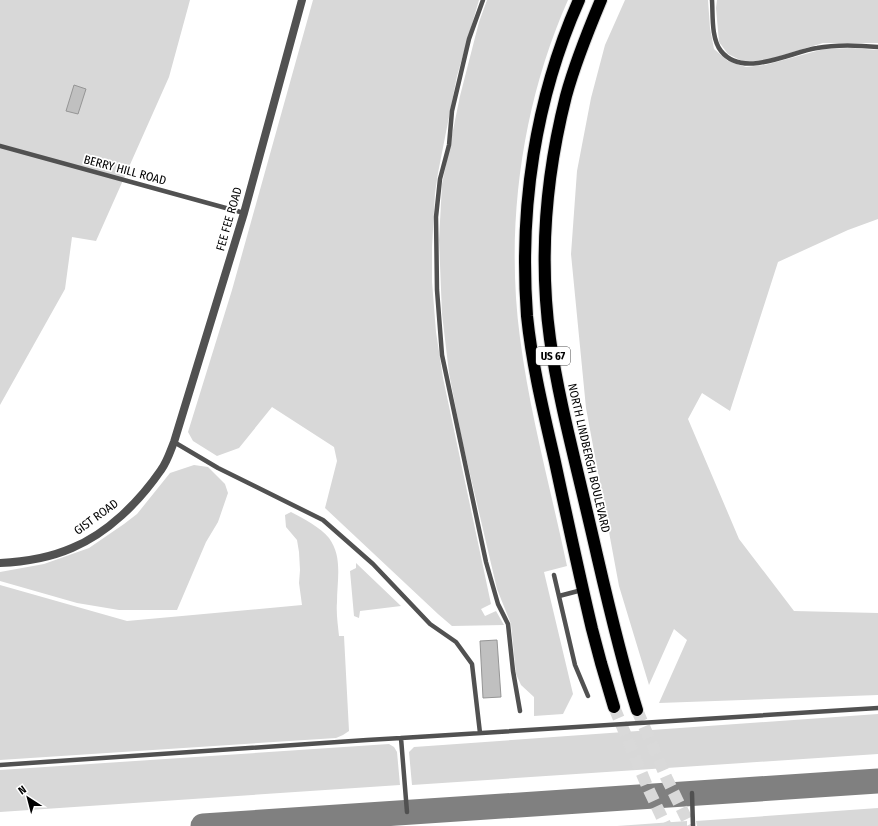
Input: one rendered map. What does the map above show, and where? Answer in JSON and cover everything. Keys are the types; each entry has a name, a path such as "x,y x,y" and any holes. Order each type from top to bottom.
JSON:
{"highway":[{"name":"US 67","path":"579,0 558,55 542,112 535,144 530,180 525,249 528,318 536,379 583,590 601,663 614,707"},
{"name":"NORTH LINDBERGH BOULEVARD","path":"601,0 577,60 559,128 554,156 545,233 547,303 555,373 616,638 637,710"}],"street":[{"name":"FEE FEE ROAD","path":"174,442 244,213 302,0"},
{"name":"GIST ROAD","path":"0,563 43,558 72,548 95,536 121,516 143,493 162,469 174,442"}],"lane":[{"path":"483,0 469,39 452,111 449,145 440,178 436,217 436,290 444,363 486,562 498,604 508,624 513,671 520,711"},
{"path":"712,0 715,39 721,51 734,61 748,64 770,62 814,48 828,46 857,44 878,47"},
{"name":"BERRY HILL ROAD","path":"0,146 244,213"},
{"path":"174,442 218,468 322,520 373,564 430,624 456,642 472,664 480,733"},
{"path":"554,575 575,665 588,696"},
{"path":"559,596 583,590"},
{"path":"0,765 878,708"},
{"path":"401,738 407,812"},
{"path":"692,793 694,826"}],"shaded area":[{"path":"0,0 190,0 169,77 96,241 72,237 65,289 0,405"},
{"path":"313,0 479,0 457,76 438,173 435,193 432,247 432,282 436,332 443,378 491,604 481,609 485,616 496,611 504,625 452,626 325,508 337,461 334,447 272,407 239,448 217,456 193,441 188,432 232,290"},
{"path":"487,0 568,0 552,40 539,81 529,123 521,166 516,209 515,252 516,296 524,367 535,424 567,566 544,572 573,694 563,714 534,716 534,697 521,685 516,674 511,624 497,589 462,440 449,373 442,314 439,240 442,184 460,96 479,22"},
{"path":"625,0 708,0 710,28 714,49 728,61 746,67 765,65 824,49 852,48 878,50 878,219 848,230 778,262 730,411 702,393 688,419 739,539 794,611 878,613 878,695 659,703 687,640 674,629 649,685 619,586 586,408 571,254 577,171 591,98 605,45"},
{"path":"717,0 878,0 878,43 823,43 763,61 742,61 728,54 719,42 716,8"},
{"path":"194,465 208,467 225,484 228,493 218,522 206,542 177,610 119,610 77,603 0,581 0,572 44,564 89,548 137,514 170,473"},
{"path":"291,512 326,534 336,553 338,561 337,615 339,636 344,636 349,731 336,738 0,760 0,585 127,621 302,605 299,583 300,570 297,540 286,527 285,515"},
{"path":"356,563 401,606 360,611 359,618 354,616 350,571 356,568"},
{"path":"878,714 878,754 412,785 409,752 414,747"},
{"path":"389,744 394,747 397,752 400,785 0,812 0,770"},
{"path":"878,808 878,826 697,826 696,821"},
{"path":"687,821 687,826 617,826"}],"building":[{"path":"74,85 86,89 78,114 66,111"},
{"path":"497,640 501,697 483,698 480,641"}],"taxiway":[{"path":"203,826 878,781"}],"tunnel":[{"path":"614,707 647,786 666,826"},
{"path":"637,710 666,777 690,826"}]}
